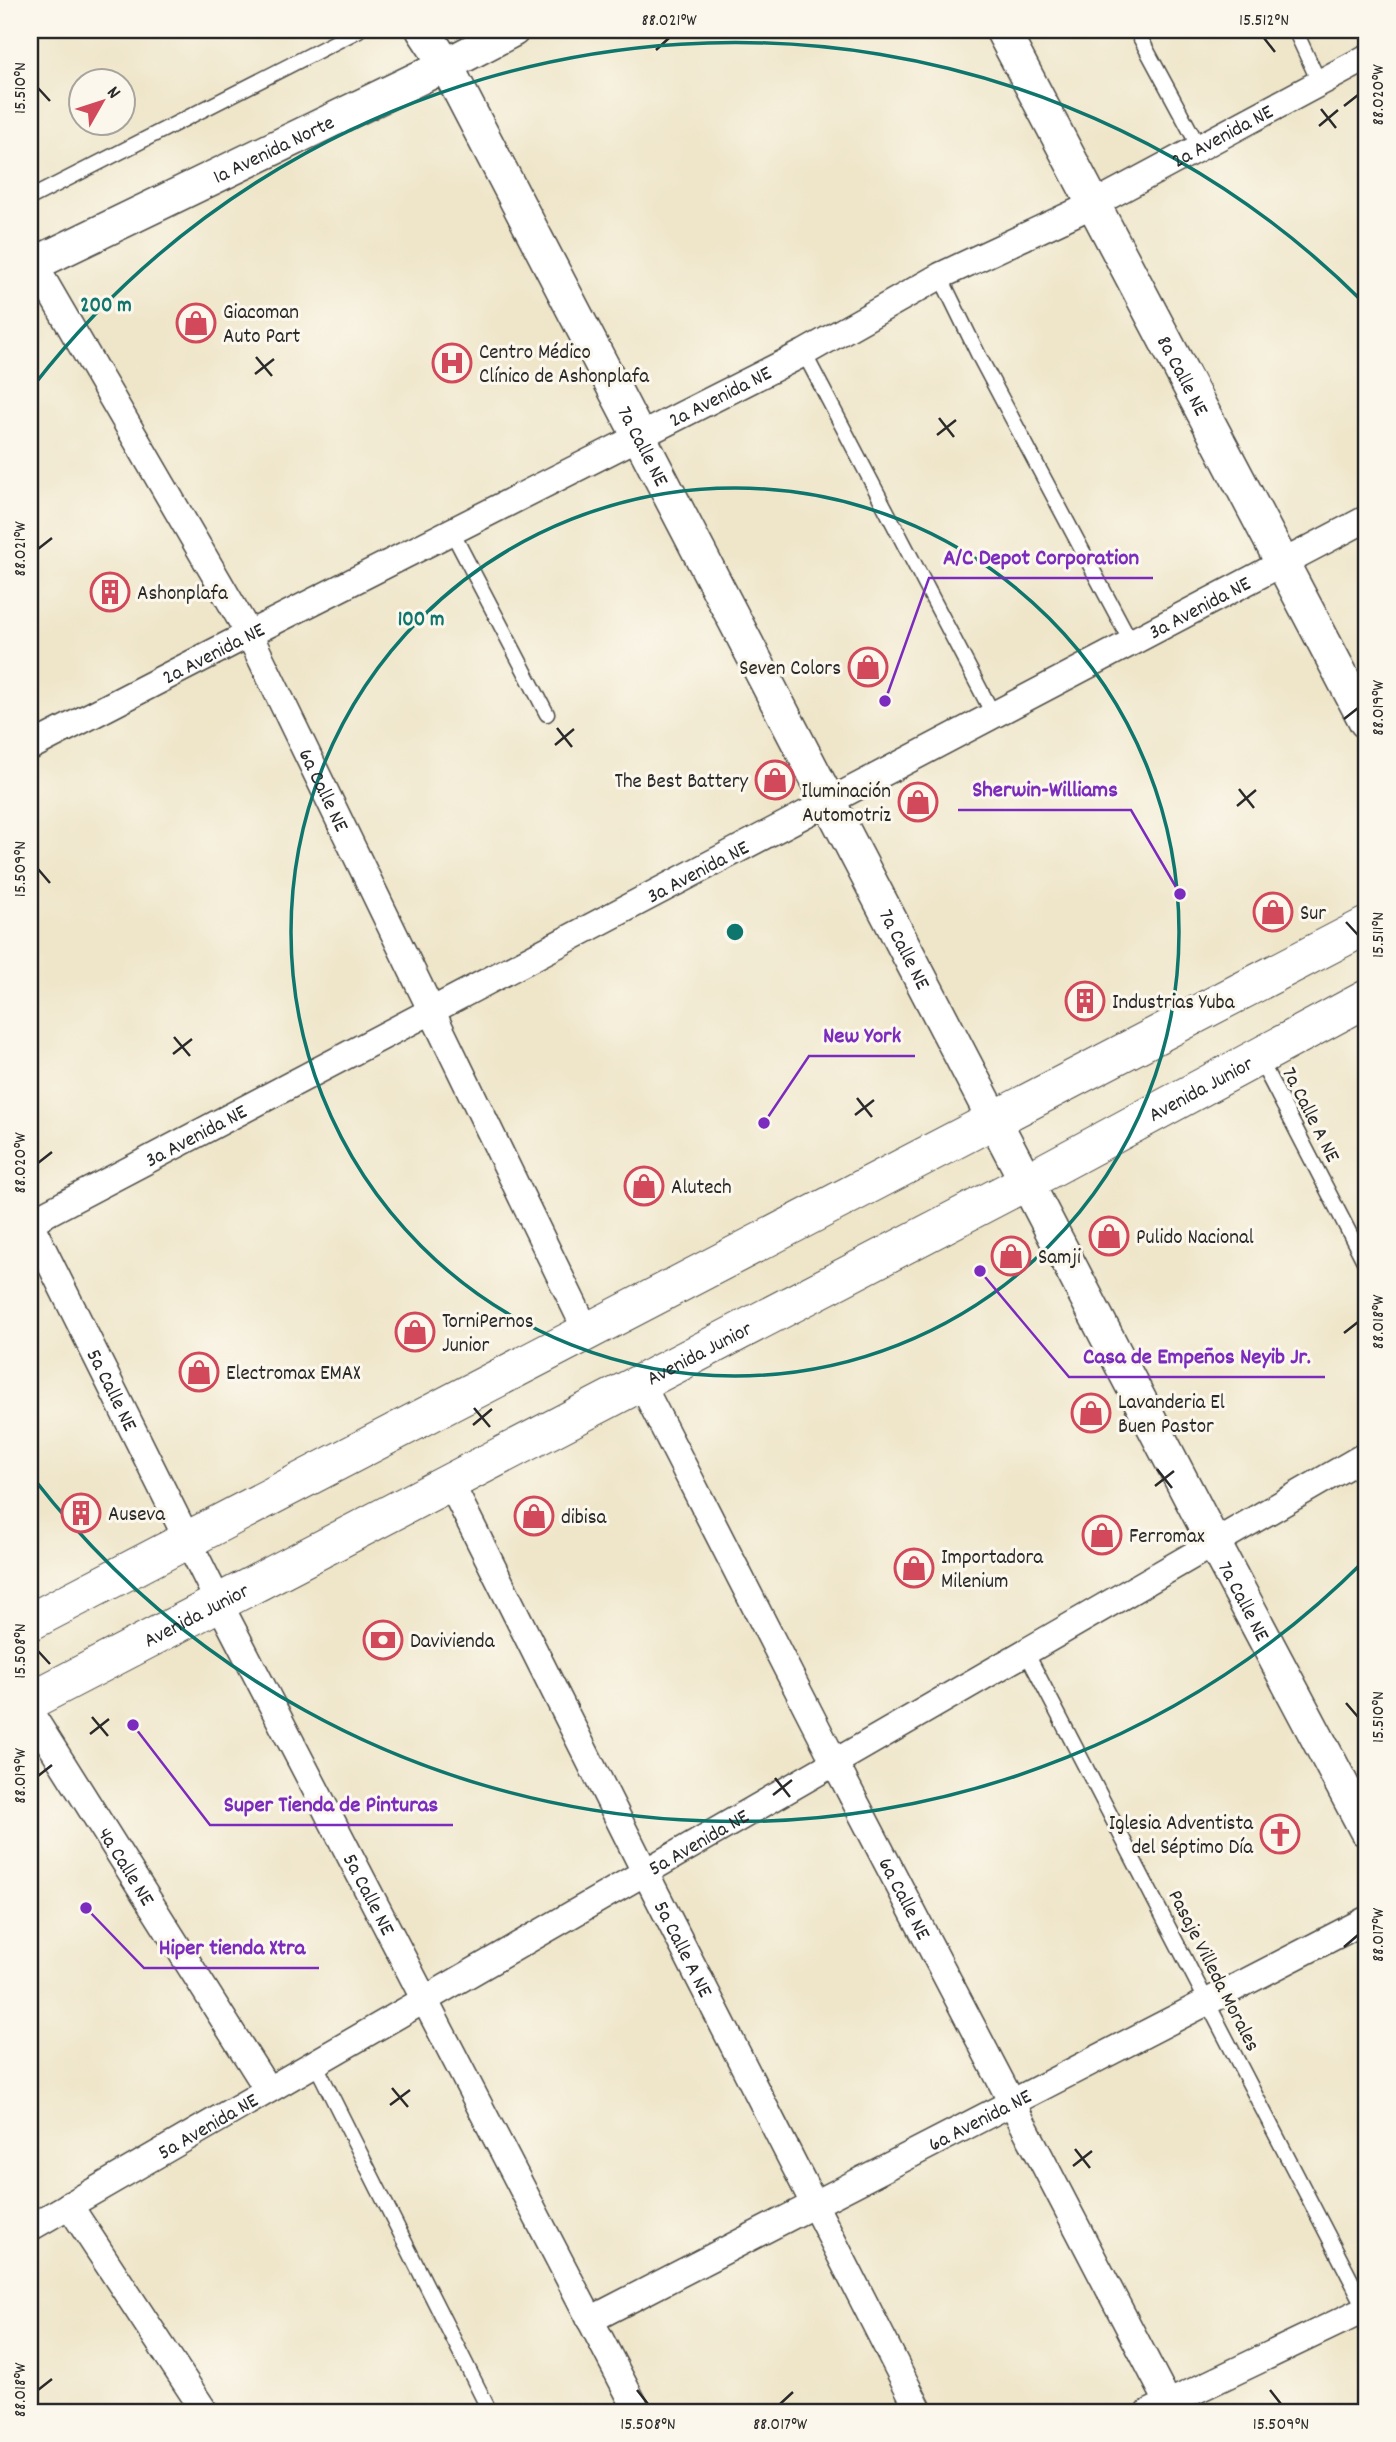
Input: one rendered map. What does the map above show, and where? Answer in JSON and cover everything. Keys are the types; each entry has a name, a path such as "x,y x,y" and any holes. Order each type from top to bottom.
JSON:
{"main road":[{"path":"30,1622 1366,926"},
{"name":"Avenida Junior","path":"30,1702 1028,1181 1366,999"}],"street":[{"name":"7a Calle NE","path":"423,30 446,65 1214,1543 1366,1830"},
{"name":"1a Avenida Norte","path":"31,262 446,65 513,30"},
{"name":"8a Calle NE","path":"1002,30 1366,722"},
{"name":"2a Avenida NE","path":"30,747 804,353 940,276 1094,204 1366,58"},
{"name":"6a Calle NE","path":"31,262 249,634 587,1332"},
{"name":"3a Avenida NE","path":"30,1222 1366,519"},
{"name":"5a Calle NE","path":"30,1222 219,1603 638,2412"},
{"name":"6a Calle NE","path":"641,1383 835,1763 1013,2102 1164,2409"},
{"name":"5a Avenida NE","path":"30,2228 1366,1455"},
{"name":"5a Calle A NE","path":"450,1482 920,2412"},
{"name":"4a Calle NE","path":"30,1712 268,2090"},
{"name":"6a Avenida NE","path":"590,2320 1366,1920"},
{"path":"69,2205 205,2412"},
{"path":"1164,2409 1366,2309"}],"lane":[{"path":"30,198 359,30"},
{"path":"1136,30 1199,147"},
{"path":"1295,30 1319,82"},
{"path":"940,276 980,358 1130,642"},
{"path":"804,353 993,714"},
{"path":"452,532 547,714"},
{"name":"7a Calle A NE","path":"1259,1057 1366,1265"},
{"name":"Pasaje Villeda Morales","path":"1026,1652 1366,2309"},
{"path":"315,2063 488,2408"}],"place":[{"name":"Giacoman Auto Part","path":"196,323"},
{"name":"Centro Médico Clínico de Ashonplafa","path":"452,363"},
{"name":"Ashonplafa","path":"110,592"},
{"name":"Seven Colors","path":"868,667"},
{"name":"A/C Depot Corporation","path":"885,701"},
{"name":"The Best Battery","path":"775,780"},
{"name":"Iluminación Automotriz","path":"918,802"},
{"name":"Sherwin-Williams","path":"1180,894"},
{"name":"Sur","path":"1273,912"},
{"name":"Industrias Yuba","path":"1085,1001"},
{"name":"New York","path":"764,1123"},
{"name":"Alutech","path":"644,1186"},
{"name":"Pulido Nacional","path":"1109,1236"},
{"name":"Samji","path":"1011,1256"},
{"name":"Casa de Empeños Neyib Jr.","path":"980,1271"},
{"name":"TorniPernos Junior","path":"415,1332"},
{"name":"Electromax EMAX","path":"199,1372"},
{"name":"Lavanderia El Buen Pastor","path":"1091,1413"},
{"name":"Auseva","path":"81,1513"},
{"name":"dibisa","path":"534,1516"},
{"name":"Ferromax","path":"1102,1535"},
{"name":"Importadora Milenium","path":"914,1568"},
{"name":"Davivienda","path":"383,1640"},
{"name":"Super Tienda de Pinturas","path":"133,1725"},
{"name":"Iglesia Adventista del Séptimo Día","path":"1280,1834"},
{"name":"Hiper tienda Xtra","path":"86,1908"}]}
